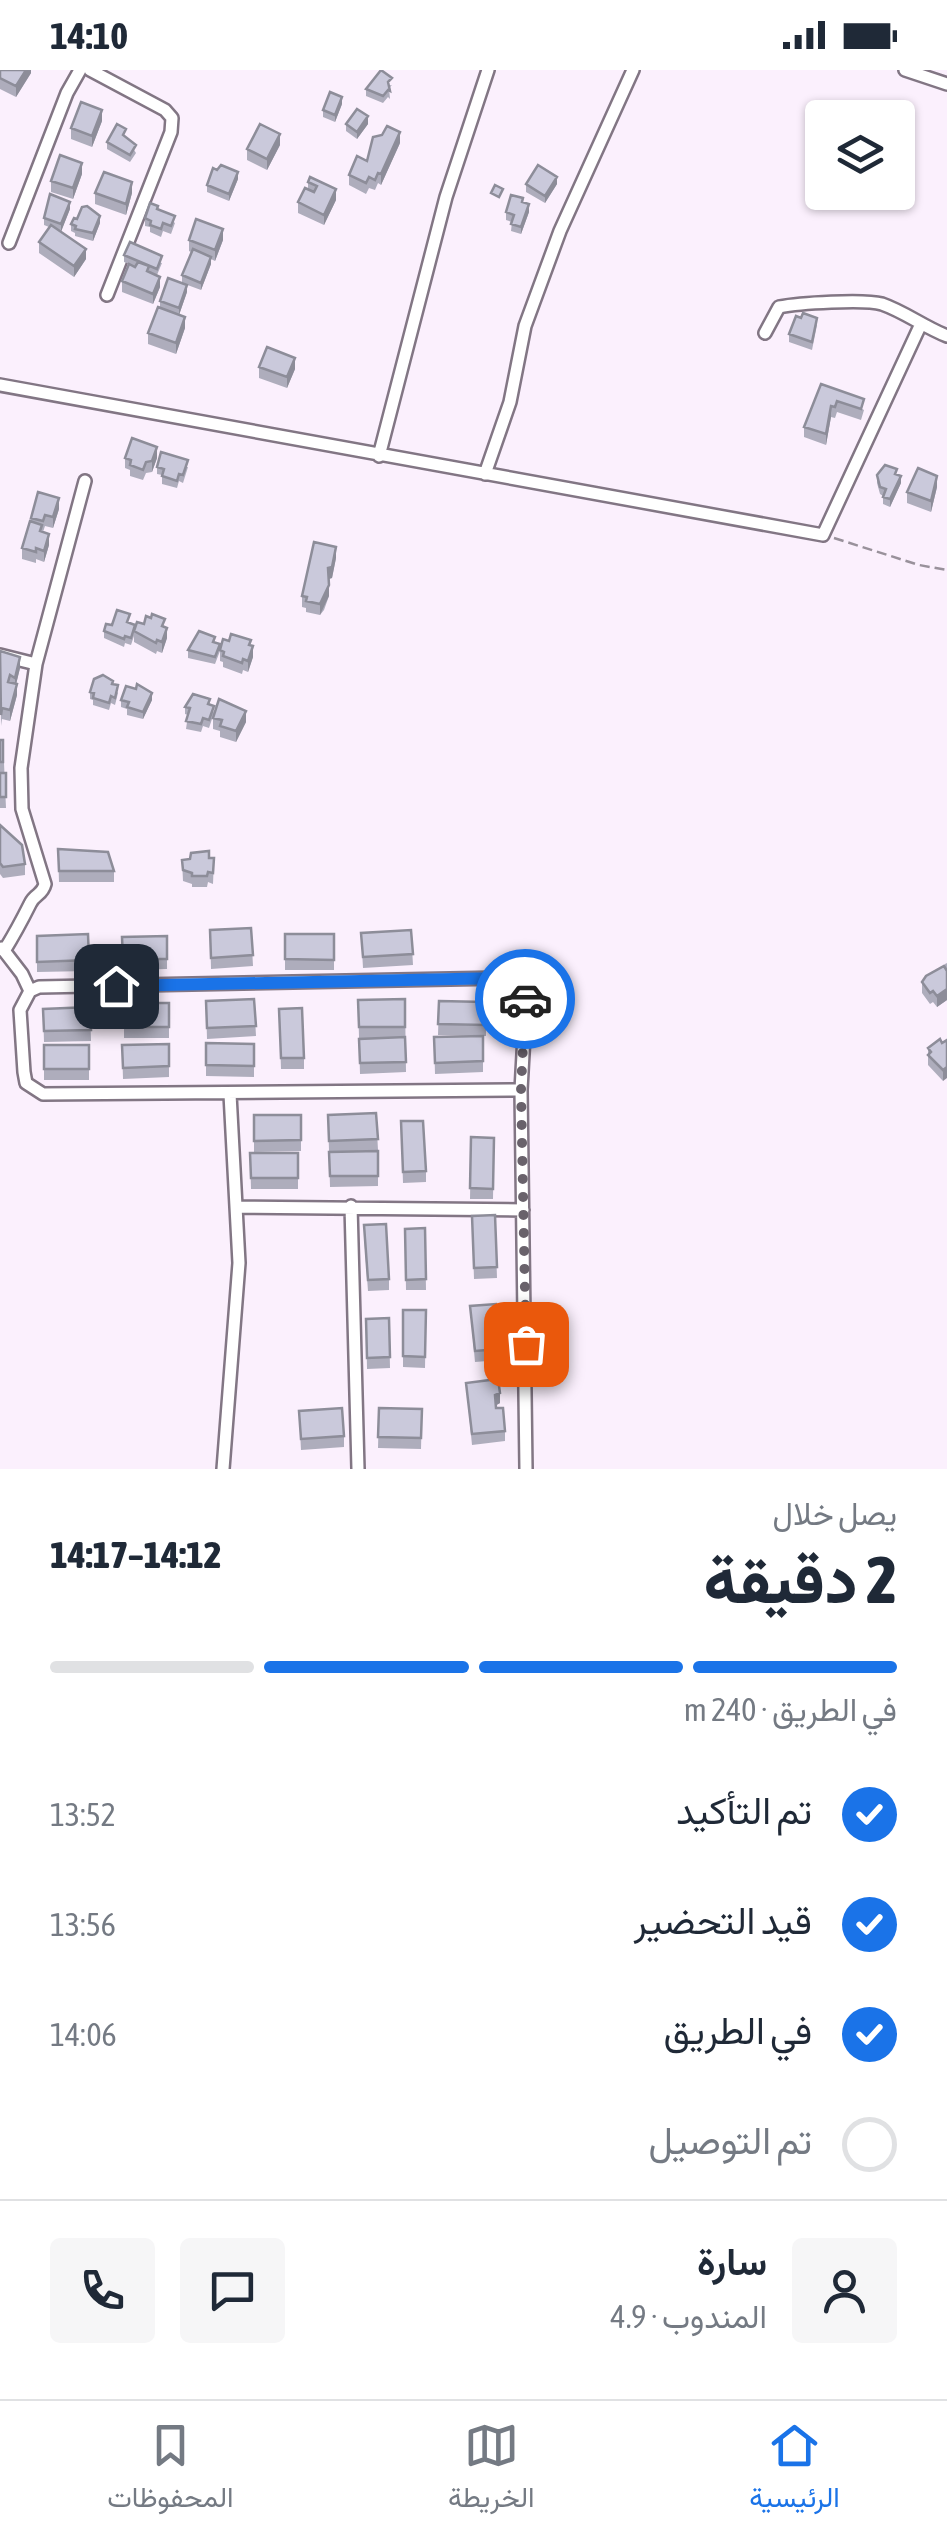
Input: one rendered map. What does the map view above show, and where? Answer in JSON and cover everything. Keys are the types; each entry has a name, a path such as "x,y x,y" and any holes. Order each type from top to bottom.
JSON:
{"street":[{"path":"9,243 67,93 80,70"},
{"path":"90,70 165,110 172,118 171,132 108,295"},
{"path":"380,456 446,198 488,70"},
{"path":"485,474 510,402 525,326 560,231 633,70"},
{"path":"904,70 947,84"},
{"path":"765,333 778,307 800,302 878,302 947,336"},
{"path":"0,402 4,386 823,535 920,326"},
{"path":"30,991 2,948 26,917 29,905 43,893 45,884 22,808 20,768 36,664 85,480"},
{"path":"0,655 36,664"},
{"path":"521,1090 42,1094 26,1082 20,1010 30,991 40,988 502,978 518,985 526,1000 521,1090 526,1469"},
{"path":"223,1469 237,1313 238,1207 230,1094"},
{"path":"352,1206 358,1469"},
{"path":"238,1207 523,1210"}],"path":[{"path":"823,535 947,570"}],"building":[{"path":"0,70 26,70 16,86 0,78"},
{"path":"381,70 392,78 388,82 390,91 383,96 366,89"},
{"path":"330,92 342,97 335,115 323,110"},
{"path":"81,102 102,110 92,136 71,128"},
{"path":"357,109 368,116 357,132 346,124"},
{"path":"117,124 126,129 123,135 136,145 130,155 107,142"},
{"path":"260,124 280,134 267,159 247,149"},
{"path":"387,126 400,132 381,174 375,180 369,177 366,183 349,175 357,156 367,161 373,137 382,135"},
{"path":"60,155 82,163 73,188 51,181"},
{"path":"221,165 238,172 229,194 207,185 213,168 217,170"},
{"path":"538,165 557,177 545,196 526,184"},
{"path":"104,172 132,182 126,204 95,193"},
{"path":"310,177 336,189 324,215 298,202 305,188 314,192 317,186 308,182"},
{"path":"495,185 503,189 499,197 491,193"},
{"path":"50,194 70,202 61,224 44,218"},
{"path":"511,195 529,204 521,227 511,224 514,215 506,212"},
{"path":"150,203 175,216 171,226 163,223 161,229 150,225 151,221 145,218"},
{"path":"87,206 100,216 93,233 75,229 71,224 82,207"},
{"path":"196,219 223,229 215,250 189,240"},
{"path":"51,225 86,249 74,266 39,242"},
{"path":"130,242 162,256 157,269 124,255"},
{"path":"193,249 211,257 201,283 182,275"},
{"path":"138,262 160,277 153,294 122,281 129,264 135,267"},
{"path":"168,278 187,285 179,308 160,301"},
{"path":"158,307 185,317 176,343 148,333"},
{"path":"803,313 817,318 812,342 789,334 796,316 801,318"},
{"path":"267,347 295,358 287,377 259,367"},
{"path":"821,384 864,399 861,409 837,401 835,407 831,406 826,434 804,427"},
{"path":"132,438 157,447 152,461 146,462 143,470 130,465 131,460 125,458"},
{"path":"161,452 188,460 177,481 162,476 164,469 157,467"},
{"path":"885,465 897,469 895,474 901,476 890,499 883,497 886,489 880,487 877,475"},
{"path":"918,468 937,476 931,501 907,492"},
{"path":"38,492 59,498 53,517 45,515 43,521 31,518"},
{"path":"30,521 42,525 40,531 49,534 44,551 22,548"},
{"path":"314,542 336,547 332,567 328,568 329,585 320,604 302,596"},
{"path":"117,610 130,614 127,622 135,625 131,638 104,631 106,624 112,625"},
{"path":"152,614 165,619 162,626 167,628 162,642 156,643 134,631 137,622 144,624 146,616 151,618"},
{"path":"199,631 215,637 213,642 220,644 215,657 188,650"},
{"path":"231,634 251,640 248,661 243,659 242,663 223,656 223,639 229,641"},
{"path":"0,651 20,657 15,678 10,675 8,682 17,684 10,710 2,708 1,715"},
{"path":"103,675 118,685 115,698 111,696 109,703 93,698 94,693 90,692 94,679"},
{"path":"137,684 152,693 143,712 127,707 129,702 121,700 126,686 136,689"},
{"path":"193,694 210,699 208,704 214,706 209,720 203,718 201,724 186,721 190,708 185,707"},
{"path":"219,699 246,711 236,731 220,726 222,720 213,718"},
{"path":"3,740 3,762 0,762"},
{"path":"0,773 6,773 6,797 0,797"},
{"path":"0,825 22,845 25,864 3,867 0,863"},
{"path":"58,849 108,852 114,871 59,871"},
{"path":"209,851 209,858 214,858 213,873 192,876 183,870 182,860 190,859 191,853"},
{"path":"251,928 253,955 211,958 210,930"},
{"path":"411,930 413,954 363,957 361,933"},
{"path":"88,934 89,960 37,962 37,936"},
{"path":"285,934 334,934 334,960 285,959"},
{"path":"167,936 167,959 123,959 122,937"},
{"path":"944,966 947,989 937,996 922,982"},
{"path":"254,999 256,1026 207,1028 206,1001"},
{"path":"405,999 405,1027 359,1027 358,1000"},
{"path":"439,1001 486,1002 486,1025 438,1024"},
{"path":"124,1003 169,1003 169,1027 124,1027"},
{"path":"90,1007 91,1030 44,1031 43,1009"},
{"path":"302,1008 304,1058 281,1058 279,1009"},
{"path":"483,1036 483,1061 435,1063 434,1037"},
{"path":"405,1037 406,1062 360,1063 359,1039"},
{"path":"940,1039 942,1043 947,1040 947,1067 943,1070 928,1055 928,1048"},
{"path":"206,1043 254,1044 254,1066 206,1065"},
{"path":"169,1044 169,1066 123,1068 122,1045"},
{"path":"44,1045 89,1045 89,1069 44,1069"},
{"path":"376,1113 378,1139 329,1141 328,1115"},
{"path":"254,1115 301,1115 301,1140 254,1141"},
{"path":"401,1121 423,1121 426,1171 403,1172"},
{"path":"471,1137 494,1138 493,1189 470,1188"},
{"path":"378,1151 378,1176 330,1176 329,1152"},
{"path":"250,1153 298,1153 298,1178 251,1178"},
{"path":"495,1215 497,1267 474,1268 472,1216"},
{"path":"386,1224 389,1279 368,1280 364,1225"},
{"path":"425,1228 426,1279 406,1280 405,1229"},
{"path":"496,1304 500,1349 475,1351 470,1306"},
{"path":"403,1310 426,1310 425,1357 403,1356"},
{"path":"389,1318 390,1357 367,1358 366,1319"},
{"path":"498,1379 496,1408 503,1408 505,1431 472,1434 466,1383"},
{"path":"342,1408 344,1436 301,1439 299,1411"},
{"path":"379,1408 422,1409 421,1438 378,1437"}],"way so far":[{"path":"525,999 521,1090 526,1344"}],"route":[{"path":"116,986 502,978 518,985 525,999"}]}
